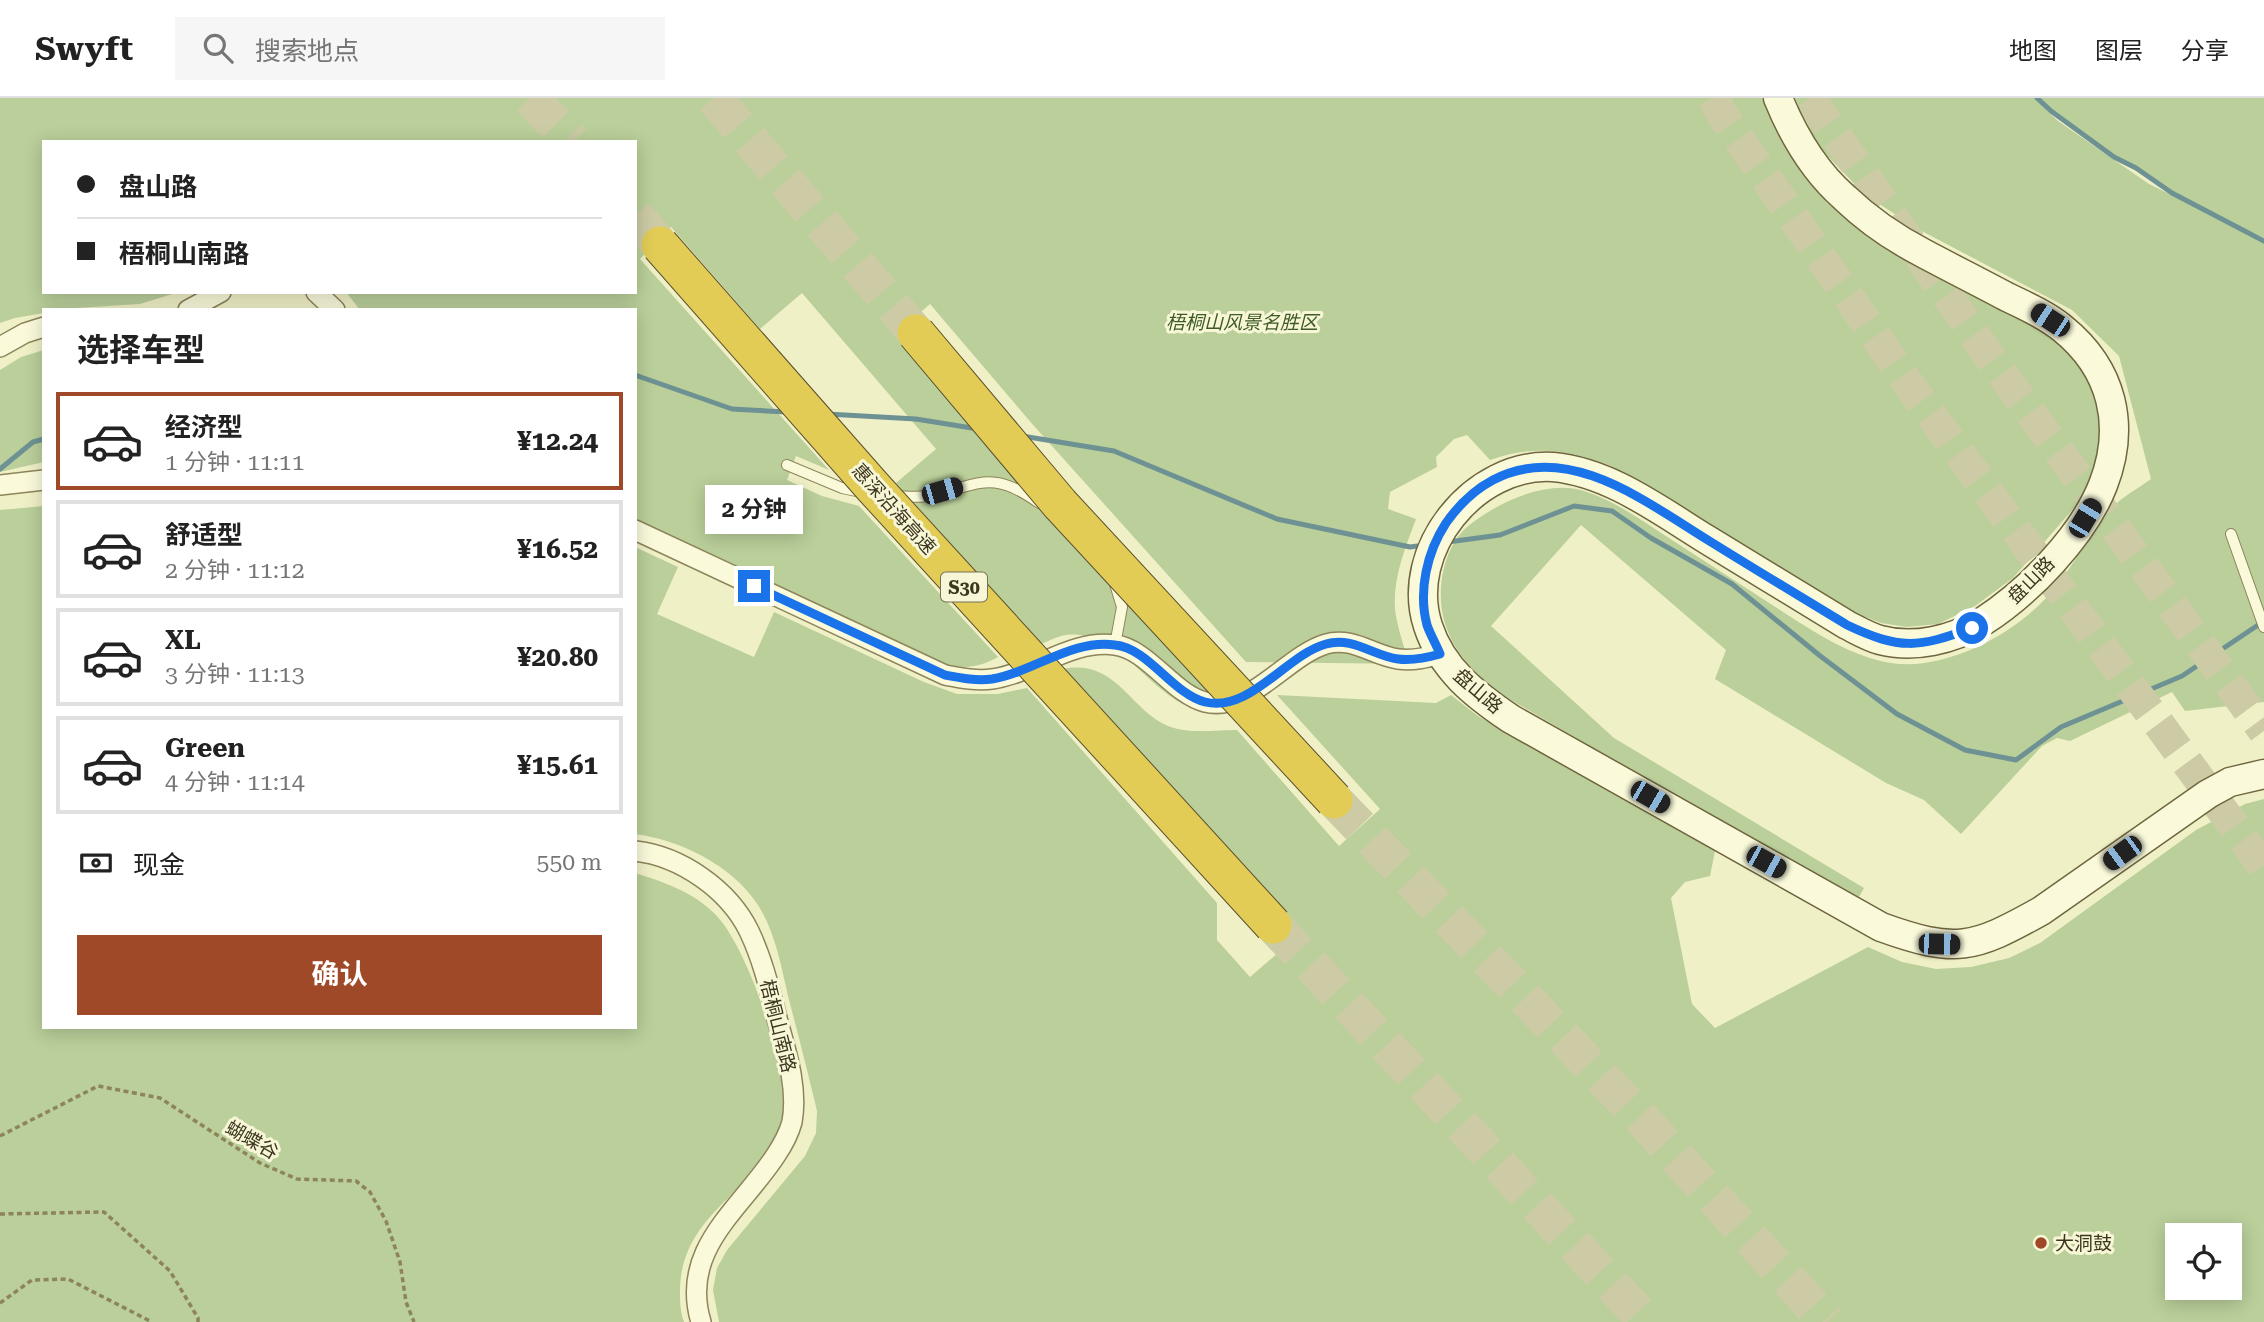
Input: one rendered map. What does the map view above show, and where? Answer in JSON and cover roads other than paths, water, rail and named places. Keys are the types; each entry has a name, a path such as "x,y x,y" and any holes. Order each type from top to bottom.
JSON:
{"highway":[{"name":"惠深沿海高速","path":"660,244 873,487 1273,925"},
{"path":"916,333 1060,505 1334,800"}],"main road":[{"name":"盘山路","path":"1778,98 1802,147 1822,175 1845,198 1919,251 2063,328 2084,349 2110,395 2115,417 2114,447 2099,495 2060,551 2031,583 2000,610 1972,628 1938,640 1908,644 1878,640 1847,625 1626,490 1582,472 1553,467 1528,467 1504,474 1484,485 1466,500 1441,531 1428,564 1423,595 1427,624 1440,654 1456,676 1482,699 1511,719 1881,928 1939,944 1965,945 2017,925 2208,794 2230,782 2264,774"}],"street":[{"path":"192,308 217,294"},
{"path":"318,294 333,308"},
{"path":"0,347 25,333 42,328"},
{"path":"5,484 42,480"},
{"path":"637,531 945,675 972,680 994,678 1065,652 1115,645 1131,650 1202,701 1221,704 1239,699 1311,649 1330,642 1353,643 1396,659 1422,659 1440,654"},
{"name":"梧桐山南路","path":"637,852 666,859 690,870 731,904 748,928 760,956 789,1060 793,1096 792,1123 766,1170 716,1230 705,1251 698,1272 696,1298 701,1322"}],"lane":[{"path":"788,465 842,488 879,496 925,496 982,482 1003,483 1027,494 1048,509"},
{"path":"1058,517 1079,532 1099,552 1114,578 1122,607 1115,645"},
{"path":"2231,534 2264,627"}],"waterway":[{"path":"2037,98 2114,157 2136,168 2172,193 2264,241"},
{"path":"637,376 732,409 786,412"},
{"path":"827,414 916,419 978,429"},
{"path":"1022,436 1114,451 1277,519 1410,547 1425,545"},
{"path":"0,469 33,442 42,440"},
{"path":"1448,542 1500,535 1574,506 1612,511 1651,538 1732,584 1897,714 1965,750 2016,760 2061,727 2182,676 2264,621"}],"tunnel":[{"path":"530,98 571,140"},
{"path":"714,98 916,333"},
{"path":"1714,98 1721,113 1912,389 2264,867"},
{"path":"1810,98 1989,356 2264,731"},
{"path":"637,217 660,245"},
{"path":"1334,800 1641,1118 1827,1322"},
{"path":"1273,925 1647,1322"}],"place":[{"name":"大洞鼓","path":"2041,1243"}],"park label":[{"name":"梧桐山风景名胜区","path":"1242,322"}]}
